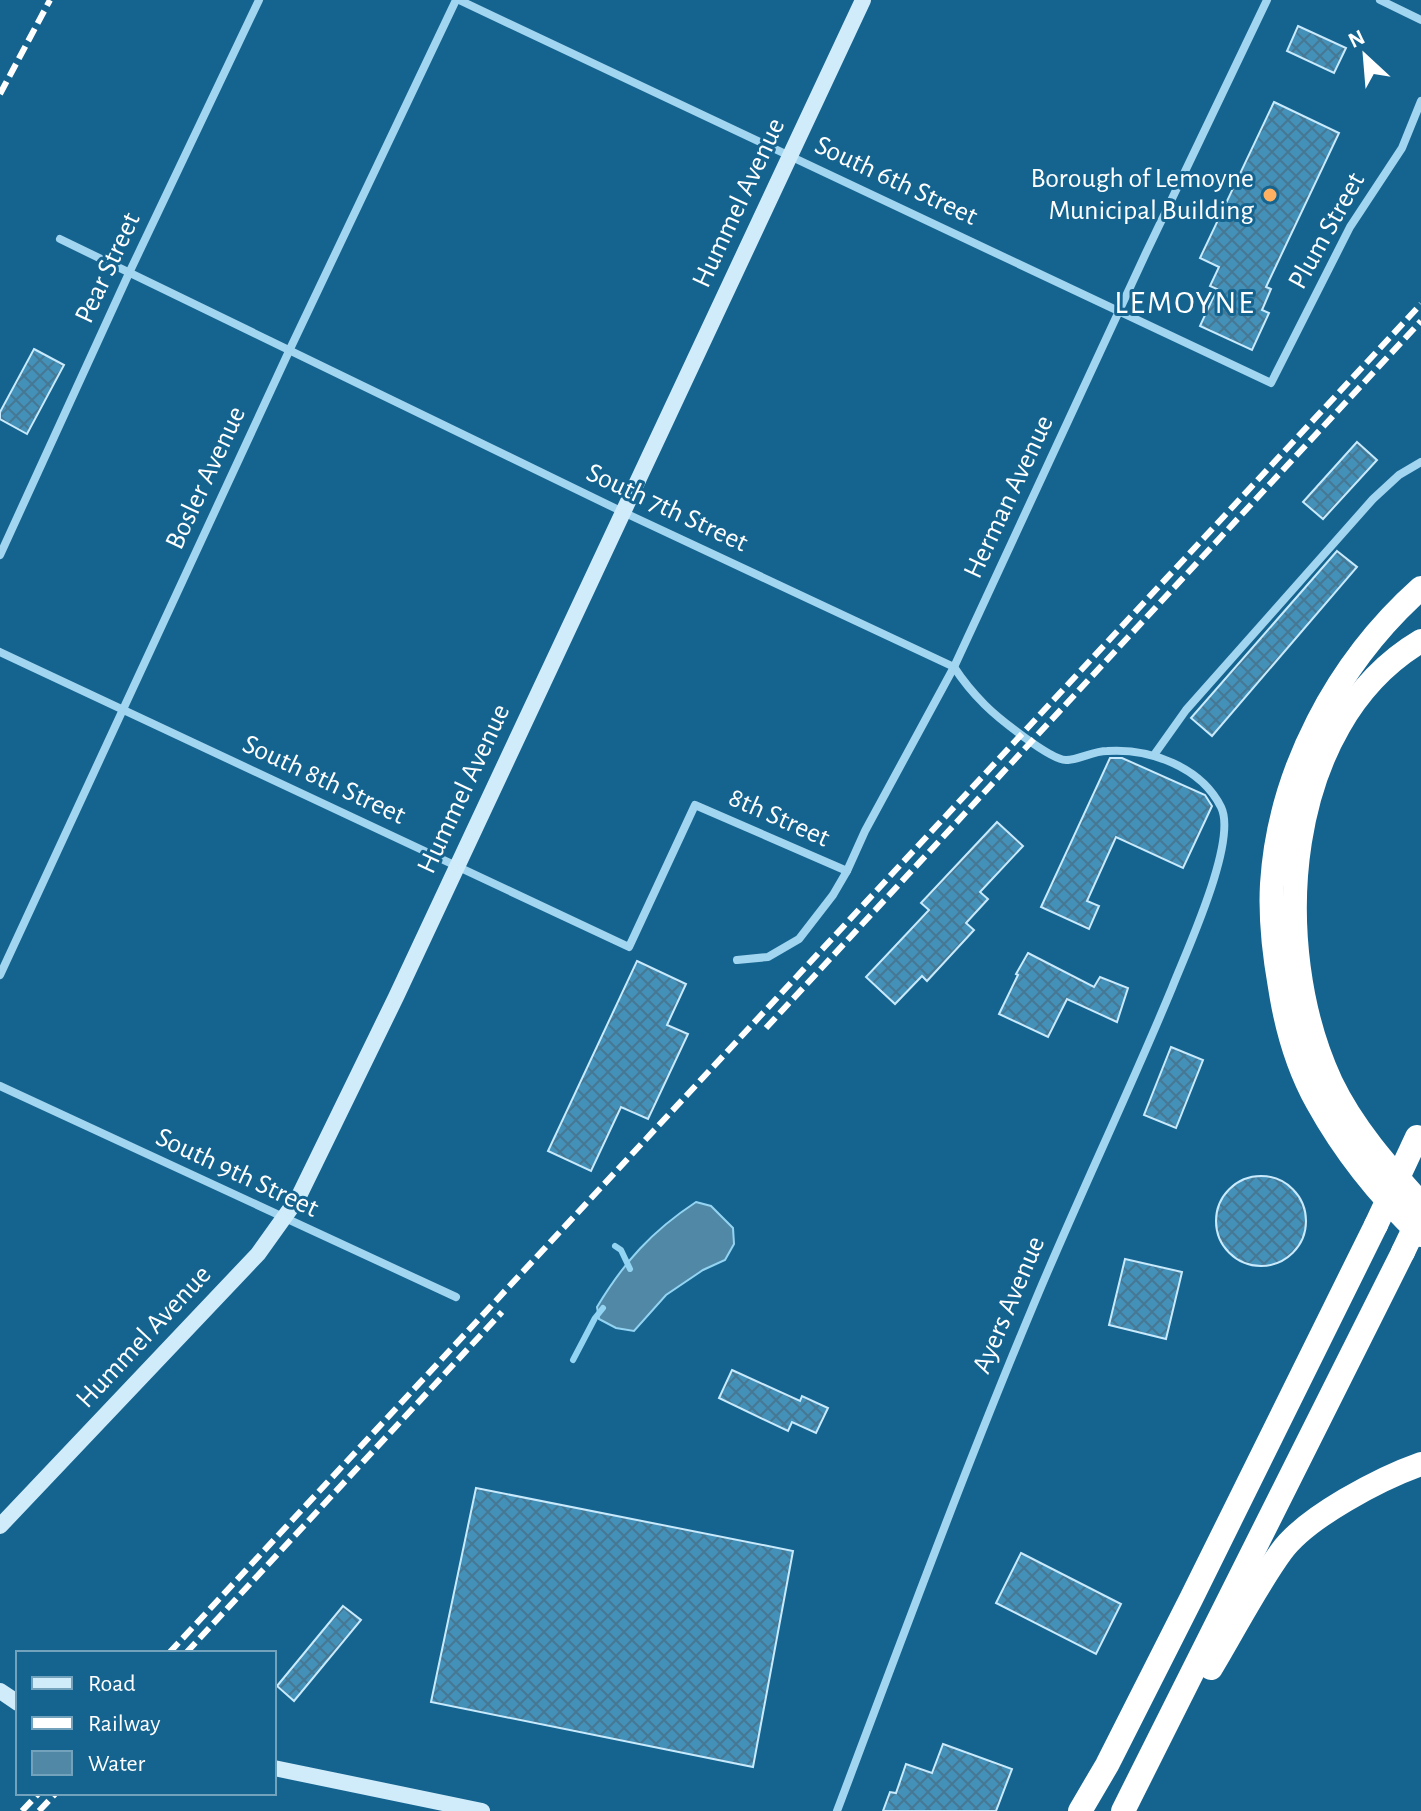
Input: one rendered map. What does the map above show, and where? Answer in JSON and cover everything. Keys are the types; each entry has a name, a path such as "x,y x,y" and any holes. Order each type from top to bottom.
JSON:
{"highway":[{"path":"1421,588 1391,614 1348,668 1298,762 1279,834 1272,884 1273,946 1283,1009 1296,1053 1315,1099 1366,1175 1421,1235"},
{"path":"1421,641 1395,659 1368,686 1346,716 1327,753 1313,790 1298,847 1294,927 1305,1004 1331,1082 1384,1163 1421,1204"},
{"path":"1080,1811 1107,1765 1185,1611 1419,1134"},
{"path":"1124,1811 1421,1214"},
{"path":"1124,1811 1282,1550 1340,1503 1421,1464"}],"main road":[{"name":"Hummel Avenue","path":"0,1526 258,1254 285,1219 309,1177 863,0"},
{"path":"276,1768 482,1811"}],"street":[{"name":"Pear Street","path":"0,555 259,0"},
{"name":"South 6th Street","path":"457,0 1271,383"},
{"name":"Bosler Avenue","path":"0,975 290,349 457,0"},
{"name":"Herman Avenue","path":"737,960 768,957 799,939 833,895 847,871 865,831 954,667 1267,0"},
{"path":"1380,0 1421,20"},
{"name":"Plum Street","path":"1271,383 1350,227 1402,148 1421,101"},
{"name":"South 7th Street","path":"60,239 623,512 954,667 967,687 988,708 1049,753 1064,760 1105,751 1154,755 1182,768 1216,799 1225,819"},
{"path":"1154,755 1186,710 1373,499 1399,475 1421,462"},
{"name":"South 8th Street","path":"0,652 629,947"},
{"name":"8th Street","path":"629,947 695,805 847,871"},
{"name":"Ayers Avenue","path":"837,1811 979,1434 1062,1235 1148,1046 1204,908 1219,861 1225,819"},
{"name":"South 9th Street","path":"0,1086 456,1297"}],"water":[{"path":"696,1202 711,1206 733,1228 734,1244 725,1260 703,1270 666,1295 634,1331 616,1328 599,1319 597,1307 629,1262 652,1236"}],"building":[{"path":"1298,26 1346,48 1334,73 1287,51"},
{"name":"Borough of Lemoyne Municipal Building","path":"1274,102 1339,133 1266,287 1271,289 1262,310 1269,313 1252,350 1200,326 1217,289 1210,286 1219,267 1200,258"},
{"path":"34,349 64,365 27,434 0,419 0,412"},
{"path":"1357,442 1377,460 1323,519 1303,502"},
{"path":"1337,551 1357,567 1212,736 1191,718"},
{"path":"1110,758 1122,758 1205,795 1212,806 1183,868 1116,837 1087,901 1099,906 1089,929 1041,907"},
{"path":"997,822 1023,846 980,892 988,899 966,923 974,930 927,981 922,976 895,1004 866,977 929,910 921,903"},
{"path":"1028,953 1094,987 1100,977 1128,988 1117,1022 1067,999 1048,1037 999,1014"},
{"path":"637,961 686,984 667,1025 688,1034 648,1119 621,1107 591,1171 548,1151"},
{"path":"1171,1047 1203,1060 1176,1128 1144,1115"},
{"path":"1261,1176 1278,1179 1293,1189 1303,1204 1306,1221 1303,1238 1293,1253 1278,1263 1261,1266 1244,1263 1229,1253 1219,1238 1216,1221 1219,1204 1229,1189 1244,1179"},
{"path":"1125,1259 1182,1272 1166,1339 1109,1325"},
{"path":"732,1370 800,1401 802,1396 828,1408 816,1433 792,1422 788,1431 719,1398"},
{"path":"476,1488 793,1551 753,1767 431,1702"},
{"path":"1021,1553 1121,1604 1096,1654 996,1603"},
{"path":"343,1606 361,1620 294,1701 277,1686"},
{"path":"943,1744 1012,1769 996,1811 883,1811 890,1792 896,1793 906,1764 932,1773"}],"waterway":[{"path":"615,1246 621,1250 630,1269"},
{"path":"573,1360 603,1308"}],"railway":[{"path":"0,94 50,0"},
{"path":"171,1651 1421,304"},
{"path":"766,1028 1421,321"},
{"path":"188,1651 502,1312"},
{"path":"22,1811 37,1795"},
{"path":"39,1811 54,1795"}],"place":[{"name":"Borough of Lemoyne Municipal Building","path":"1270,195"}],"district":[{"name":"LEMOYNE","path":"1185,303"}]}
